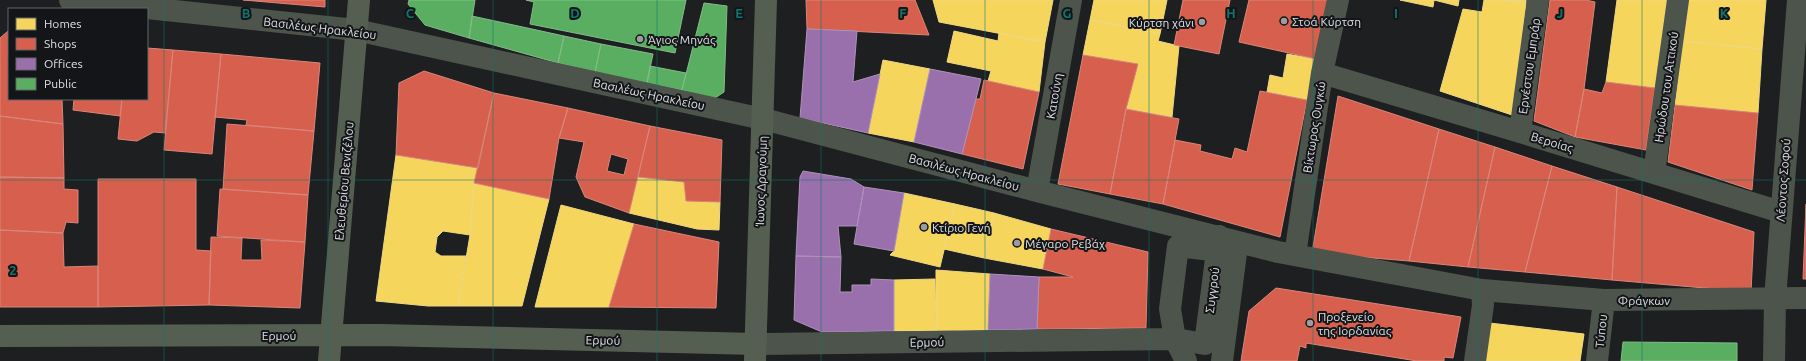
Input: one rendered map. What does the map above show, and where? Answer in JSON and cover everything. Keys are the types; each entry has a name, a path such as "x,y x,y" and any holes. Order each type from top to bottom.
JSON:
{"main road":[{"name":"Ελευθερίου Βενιζέλου","path":"329,361 358,0"},
{"name":"Ίωνος Δραγούμη","path":"756,353 766,0"},
{"name":"Ερμού","path":"0,336 332,336 756,353"}],"street":[{"name":"Βασιλέως Ηρακλείου","path":"70,0 146,8"},
{"name":"Κατούνη","path":"1037,191 1071,0"},
{"name":"Βίκτωρος Ουγκώ","path":"1295,255 1322,73 1338,0"},
{"name":"Ερνέστου Εμπράρ","path":"1520,132 1538,0"},
{"name":"Ηρώδου του Αττικού","path":"1654,174 1678,0"},
{"name":"Λέοντος Σοφού","path":"1774,361 1775,299 1798,0"},
{"name":"Βασιλέως Ηρακλείου","path":"148,8 356,30 763,119 1037,191 1218,244"},
{"name":"Βεροίας","path":"1322,73 1781,212"},
{"name":"Φράγκων","path":"1218,244 1295,255 1482,290 1604,300 1806,298"},
{"path":"1186,361 1175,339 1170,309 1178,246 1218,244 1236,254 1222,361"},
{"name":"Συγγρού","path":"1205,344 1218,244"},
{"path":"1475,361 1483,305 1482,290"},
{"name":"Τύπου","path":"1597,361 1604,300"},
{"name":"Ερμού","path":"756,353 1175,339 1205,344"}],"building: Homes":[{"path":"933,0 1053,0 1045,42 939,22"},
{"path":"1094,0 1167,0 1160,34 1090,20"},
{"path":"1400,0 1434,0 1433,7"},
{"path":"1434,0 1459,0 1458,6"},
{"path":"1484,0 1505,0 1526,4 1512,115 1440,91 1463,9 1482,12"},
{"path":"1505,0 1526,0 1526,4"},
{"path":"1617,0 1667,0 1655,88 1606,82"},
{"path":"1689,0 1766,0 1762,49 1683,41"},
{"path":"1090,20 1160,34 1158,41 1179,46 1172,117 1126,109 1138,64 1083,55"},
{"path":"954,31 998,41 999,33 1045,42 1039,92 988,81 991,71 947,62"},
{"path":"1683,41 1762,49 1758,113 1675,105"},
{"path":"1287,54 1316,59 1307,100 1267,92 1270,75 1283,78"},
{"path":"883,60 930,69 914,142 868,133"},
{"path":"396,155 478,168 474,183 470,235 443,231 437,237 435,252 441,256 466,256 458,306 428,306 376,301"},
{"path":"638,177 684,182 686,201 720,202 719,230 697,229 629,213"},
{"path":"474,183 549,199 522,306 458,306 470,235"},
{"name":"Κτίριο Γενή","path":"904,193 955,204 940,267 890,255 894,251"},
{"path":"955,204 994,213 984,258 944,249"},
{"path":"561,205 634,224 609,307 535,307"},
{"name":"Μέγαρο Ρεβάχ","path":"994,213 1051,229 1043,269 984,258"},
{"path":"936,270 990,274 988,330 936,331"},
{"path":"935,279 936,331 894,331 894,280"},
{"path":"1481,322 1584,334 1580,361 1477,361"}],"building: Shops":[{"path":"243,0 325,0 325,7"},
{"path":"806,0 915,0 929,35 807,29"},
{"name":"Κύρτση χάνι","path":"1183,0 1230,0 1219,54 1174,45"},
{"name":"Στοά Κύρτση","path":"1249,0 1329,0 1316,59 1239,42"},
{"path":"1550,0 1586,0 1595,2 1584,89 1575,137 1534,121"},
{"path":"8,31 8,100 62,100 63,124 0,116 0,38"},
{"path":"148,48 173,50 165,133 154,132 137,141 118,139 122,100 148,100"},
{"path":"173,50 221,54 212,154 164,150"},
{"path":"221,54 320,63 314,131 246,125 247,120 215,117"},
{"path":"1083,55 1138,64 1126,109 1110,194 1058,184"},
{"path":"424,71 494,93 478,168 396,155 399,83"},
{"path":"984,80 1039,92 1023,169 962,154 976,99 980,99"},
{"path":"1606,82 1655,88 1646,150 1575,137 1584,89 1602,93"},
{"path":"1260,91 1307,100 1280,237 1163,204 1175,140 1201,145 1200,151 1232,159 1235,148 1247,152"},
{"path":"494,93 568,108 559,138 549,199 474,183"},
{"path":"1338,96 1439,129 1409,261 1312,253"},
{"path":"74,100 122,100 120,116 73,110"},
{"path":"1675,105 1758,113 1752,190 1668,162"},
{"path":"568,108 650,126 629,213 585,197 576,177 584,142 559,138","holes":["611,154 628,159 624,175 607,171"]},
{"path":"1126,109 1179,119 1163,204 1110,194"},
{"path":"0,116 63,124 64,178 0,177"},
{"path":"227,124 314,131 308,195 223,189"},
{"path":"650,126 722,140 720,202 686,201 684,182 638,177"},
{"path":"1439,129 1495,147 1468,267 1409,261"},
{"path":"1495,147 1552,166 1525,272 1468,267"},
{"path":"1552,166 1617,187 1612,280 1525,272"},
{"path":"0,177 64,178 64,189 78,190 78,223 66,222 63,233 0,230"},
{"path":"98,179 196,179 196,250 211,251 209,305 98,307"},
{"path":"1617,187 1754,232 1751,292 1612,280"},
{"path":"220,189 308,195 305,242 217,236"},
{"path":"1806,204 1806,279 1803,279"},
{"path":"634,224 719,242 716,308 609,307"},
{"path":"1051,229 1148,252 1146,328 1037,329 1039,277 1073,277 1043,269"},
{"path":"0,230 63,233 64,267 98,266 98,307 0,307"},
{"path":"211,237 242,238 241,260 262,260 261,240 305,242 300,308 209,305"},
{"path":"1276,288 1461,317 1453,358 1444,357 1444,361 1417,361 1306,343 1306,348 1300,346 1297,361 1241,361 1249,311"}],"building: Offices":[{"path":"807,29 857,31 853,82 880,74 868,133 800,118"},
{"path":"930,69 981,79 962,154 914,142"},
{"path":"803,171 851,179 864,187 857,226 838,226 841,257 796,256 800,177"},
{"path":"864,187 904,193 894,251 854,244"},
{"path":"796,256 841,257 840,292 852,292 852,285 871,285 871,279 894,280 894,331 822,332 794,320"},
{"path":"990,274 1039,277 1037,329 988,330"}],"building: Public":[{"path":"409,0 475,0 469,38 425,25 408,4"},
{"name":"Άγιος Μηνάς","path":"526,0 686,0 675,53 530,24 534,2"},
{"path":"704,3 727,6 724,92 712,100 682,90"},
{"path":"472,16 564,36 558,63 469,38"},
{"path":"564,36 601,44 595,72 558,63"},
{"path":"601,44 653,54 647,83 595,72"},
{"path":"650,66 686,73 682,90 647,83"},
{"path":"1623,342 1737,343 1737,361 1621,361"}],"place":[{"name":"Στοά Κύρτση","path":"1284,21"},
{"name":"Κύρτση χάνι","path":"1202,22"},
{"name":"Άγιος Μηνάς","path":"640,39"},
{"name":"Κτίριο Γενή","path":"924,227"},
{"name":"Μέγαρο Ρεβάχ","path":"1017,243"},
{"name":"Προξενείο της Ιορδανίας","path":"1310,323"}]}
